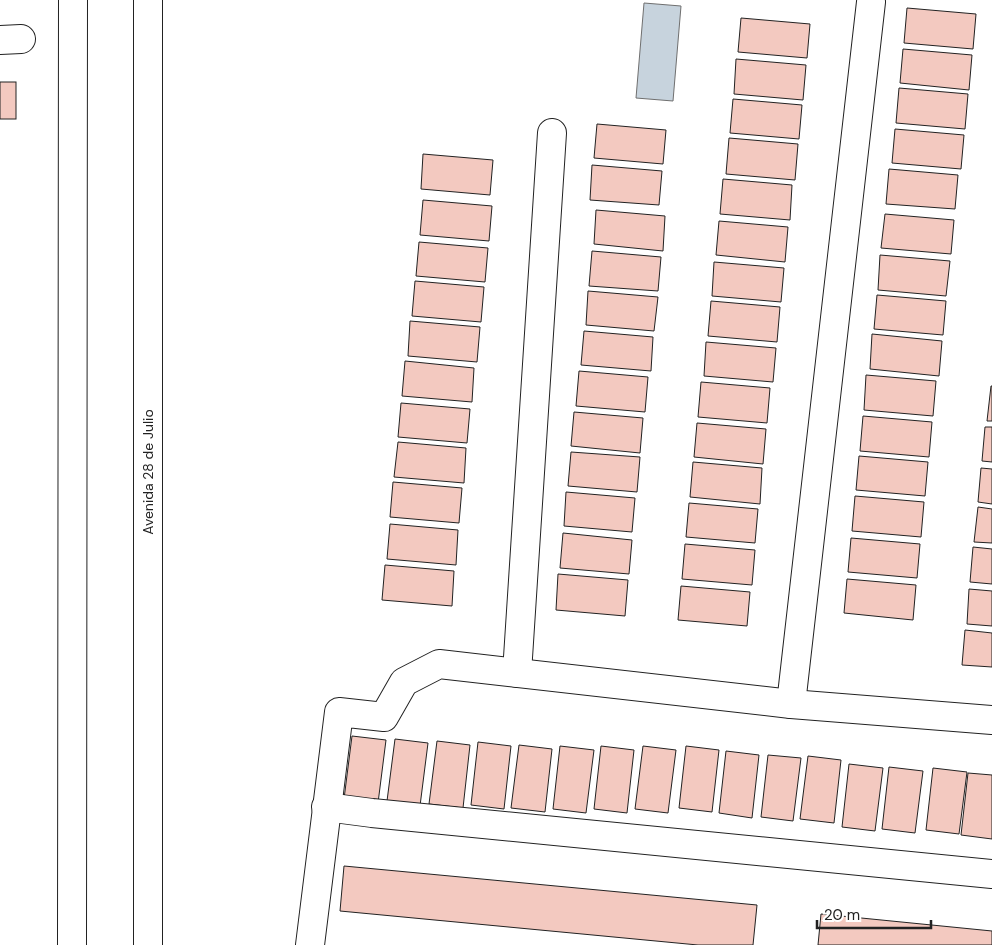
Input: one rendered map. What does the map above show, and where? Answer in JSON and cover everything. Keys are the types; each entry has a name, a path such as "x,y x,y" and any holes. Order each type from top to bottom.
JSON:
{"street":[{"path":"72,945 73,0"},
{"name":"Avenida 28 de Julio","path":"148,0 148,945"},
{"path":"791,704 871,2"},
{"path":"518,673 552,133"},
{"path":"310,945 339,712 384,717 404,682 439,664 791,704 992,720"},
{"path":"326,807 992,874"}],"shaded area":[{"path":"644,3 681,6 673,101 636,98"}],"building":[{"path":"907,8 976,14 973,49 904,43"},
{"path":"741,18 810,24 807,58 738,52"},
{"path":"903,49 972,55 969,90 900,83"},
{"path":"736,59 806,65 803,100 734,94"},
{"path":"0,82 16,82 16,119 0,119"},
{"path":"899,88 968,94 965,129 896,123"},
{"path":"733,99 802,105 799,139 730,133"},
{"path":"597,124 666,130 663,164 594,158"},
{"path":"895,129 964,135 961,169 892,163"},
{"path":"729,138 798,144 795,180 726,174"},
{"path":"423,154 493,160 490,195 421,189"},
{"path":"592,165 662,171 659,205 590,200"},
{"path":"889,169 958,175 955,209 886,204"},
{"path":"723,179 792,185 790,220 720,214"},
{"path":"423,200 492,206 489,241 420,235"},
{"path":"596,210 665,216 663,251 594,244"},
{"path":"885,214 954,220 951,254 881,248"},
{"path":"719,221 788,227 785,262 716,255"},
{"path":"419,242 488,248 485,282 416,276"},
{"path":"592,251 661,257 658,291 589,286"},
{"path":"880,255 950,261 946,296 878,290"},
{"path":"714,262 784,268 781,302 712,296"},
{"path":"415,281 484,287 481,322 412,316"},
{"path":"588,291 658,297 654,331 586,325"},
{"path":"877,295 946,301 943,335 874,329"},
{"path":"711,301 780,307 777,342 708,336"},
{"path":"410,321 480,327 477,362 408,356"},
{"path":"584,331 653,337 651,371 581,365"},
{"path":"872,334 942,341 939,376 870,369"},
{"path":"706,342 776,348 773,382 704,376"},
{"path":"405,361 474,368 472,402 402,396"},
{"path":"579,371 648,377 645,412 576,406"},
{"path":"866,375 936,381 933,416 864,410"},
{"path":"701,382 770,388 767,423 698,417"},
{"path":"991,386 992,421 987,421"},
{"path":"401,403 470,409 467,443 398,437"},
{"path":"574,412 643,418 640,453 571,446"},
{"path":"863,416 932,422 929,457 860,451"},
{"path":"697,423 766,429 763,464 694,457"},
{"path":"985,427 992,427 992,462 982,461"},
{"path":"398,442 466,448 464,483 394,477"},
{"path":"571,452 640,457 637,492 568,486"},
{"path":"859,456 928,462 925,496 856,490"},
{"path":"693,462 762,468 760,504 690,497"},
{"path":"981,468 992,469 992,504 978,502"},
{"path":"393,482 462,488 459,523 390,517"},
{"path":"566,492 635,498 632,532 564,526"},
{"path":"855,496 924,502 921,537 852,531"},
{"path":"689,503 758,509 755,543 686,537"},
{"path":"978,507 992,509 992,543 974,542"},
{"path":"390,524 458,530 456,565 387,559"},
{"path":"563,533 632,540 629,574 560,568"},
{"path":"851,538 920,544 917,578 848,572"},
{"path":"685,544 755,550 752,585 682,579"},
{"path":"973,547 992,549 992,584 970,582"},
{"path":"385,565 454,571 452,606 382,600"},
{"path":"558,574 628,580 625,616 556,610"},
{"path":"847,579 916,585 913,620 844,613"},
{"path":"681,586 750,592 747,626 678,620"},
{"path":"969,589 992,591 992,626 967,624"},
{"path":"965,630 992,633 992,667 962,665"},
{"path":"352,736 386,740 378,803 344,799"},
{"path":"395,739 428,743 420,806 387,801"},
{"path":"437,741 470,745 463,808 429,804"},
{"path":"478,742 511,746 504,809 471,805"},
{"path":"519,745 552,749 545,812 511,808"},
{"path":"560,746 594,750 586,813 553,809"},
{"path":"601,746 634,750 627,813 594,809"},
{"path":"643,746 676,750 668,813 635,809"},
{"path":"686,746 719,750 712,812 679,808"},
{"path":"726,751 759,755 752,818 719,813"},
{"path":"768,755 801,758 793,821 761,817"},
{"path":"808,756 841,760 834,823 800,819"},
{"path":"849,764 883,768 875,831 842,827"},
{"path":"889,767 923,771 915,833 882,829"},
{"path":"933,768 967,772 959,834 926,830"},
{"path":"968,773 992,775 992,839 961,835"},
{"path":"344,866 757,905 753,945 698,945 340,911"},
{"path":"821,914 992,931 992,945 818,945"}]}
